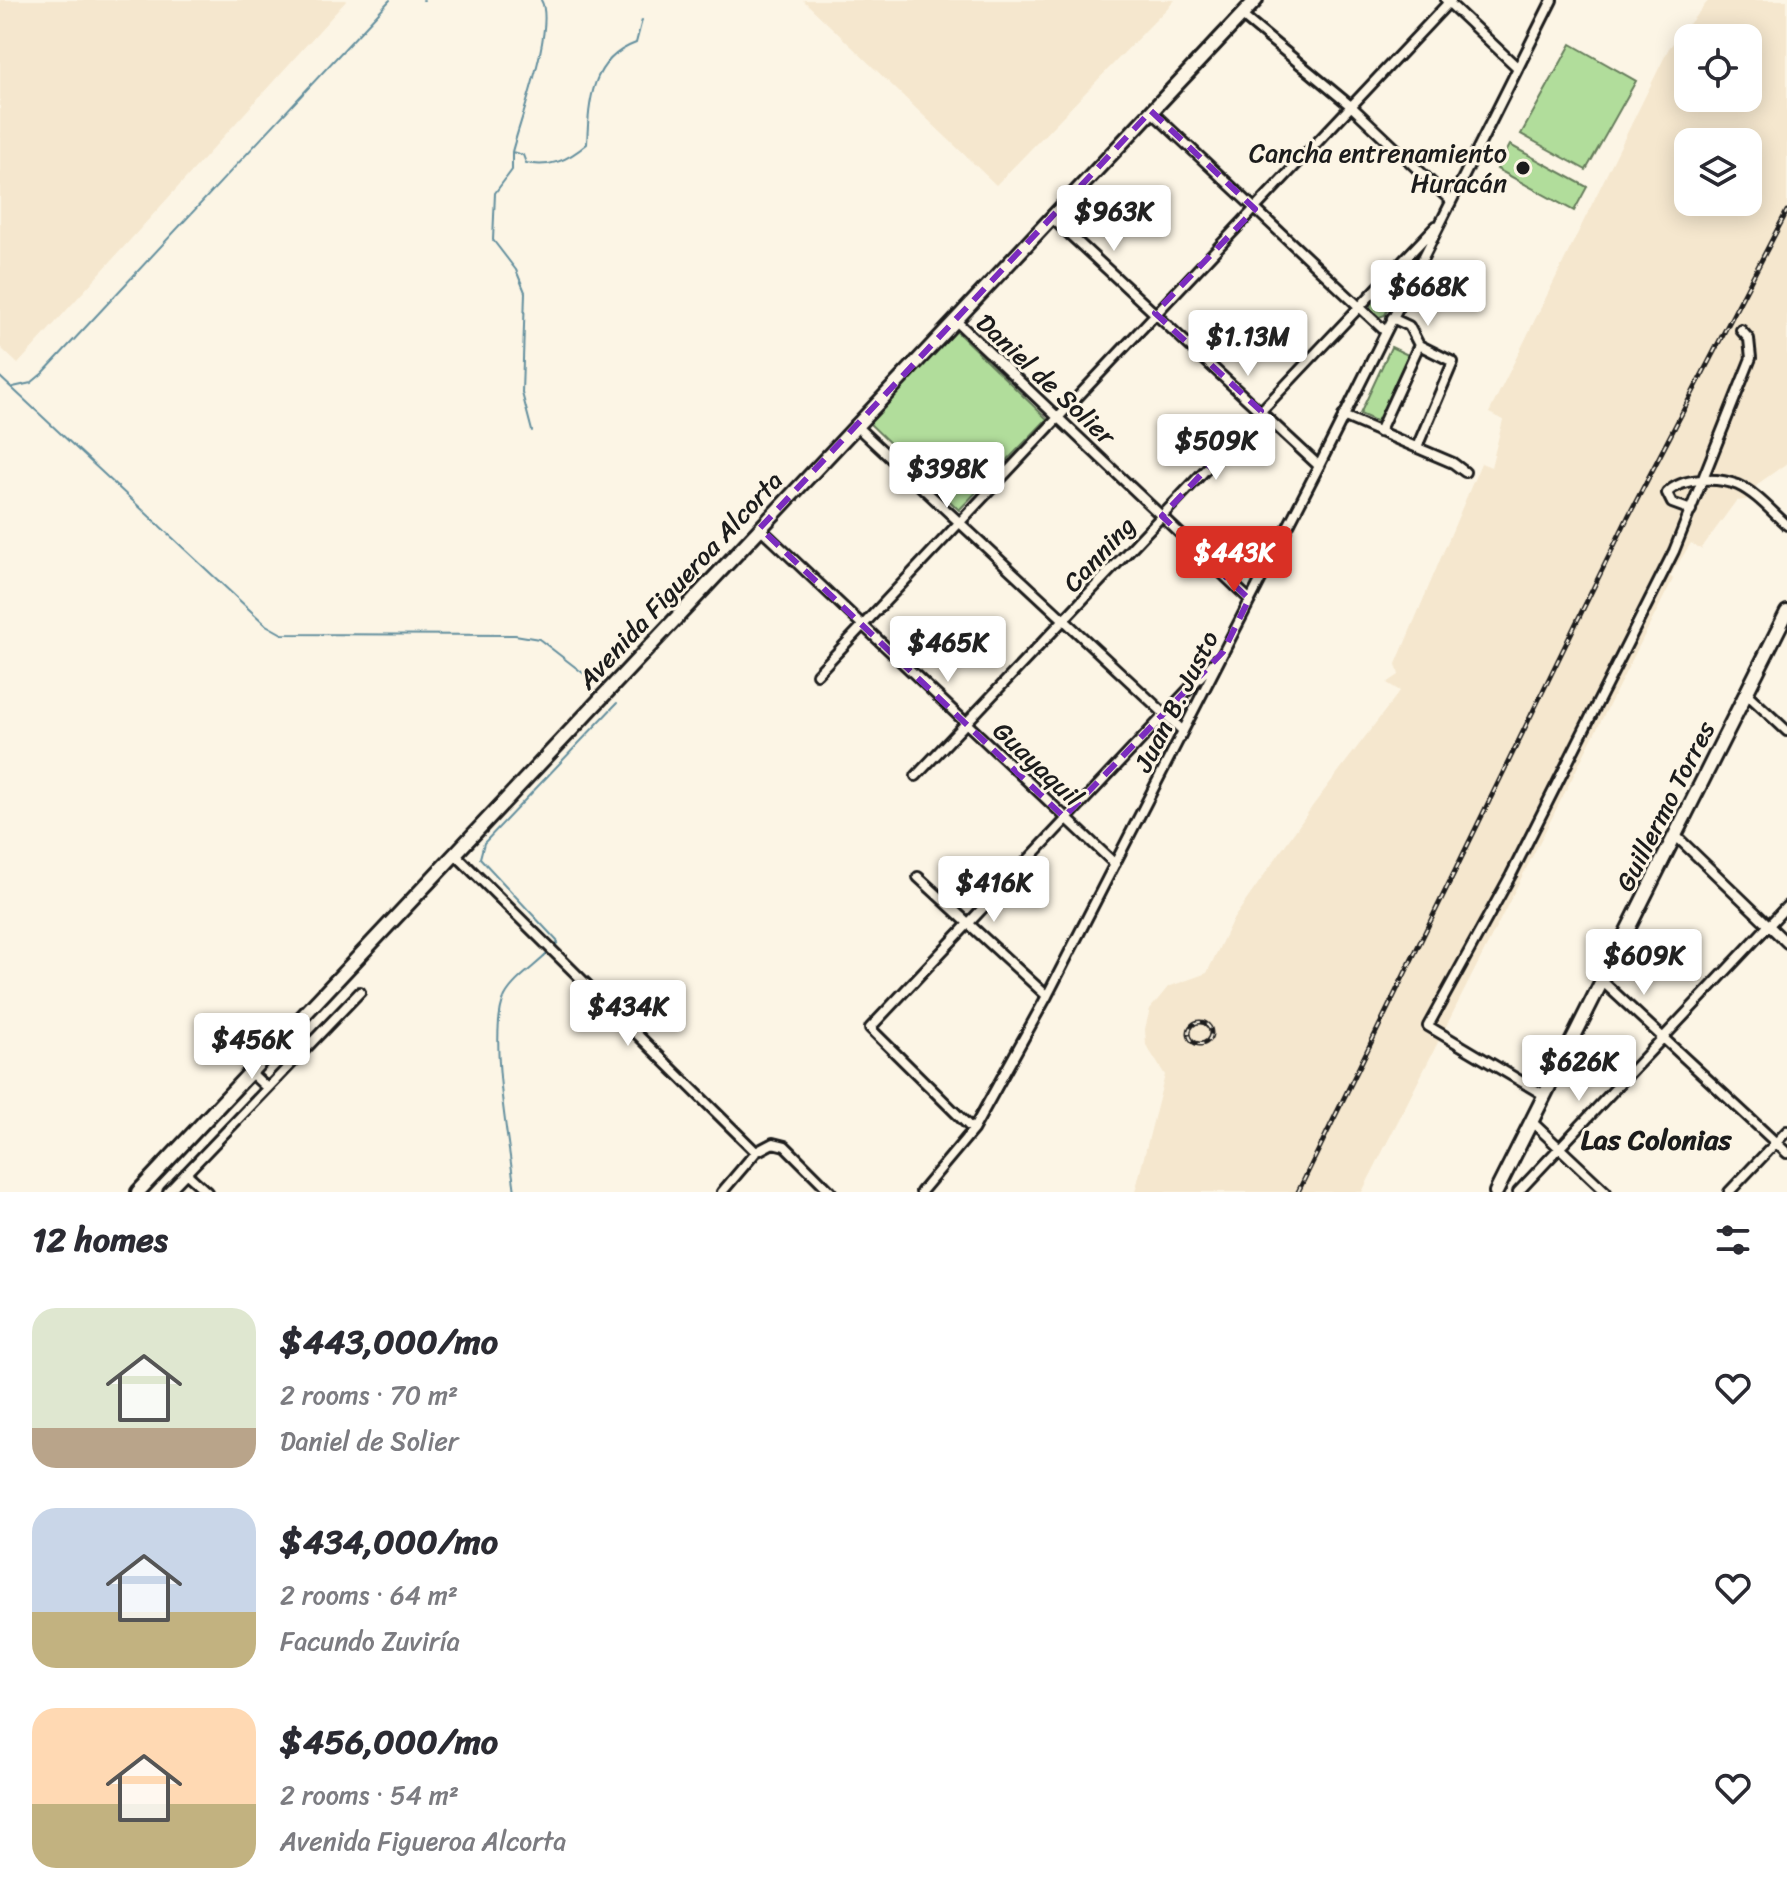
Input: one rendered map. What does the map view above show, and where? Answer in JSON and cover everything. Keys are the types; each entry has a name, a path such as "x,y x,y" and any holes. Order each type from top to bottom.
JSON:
{"main road":[{"name":"Avenida Figueroa Alcorta","path":"138,1192 854,425 1256,0"},
{"name":"Guillermo Torres","path":"1496,1192 1787,612"}],"street":[{"name":"Juan B. Justo","path":"921,1192 973,1130 1047,996 1319,466 1552,0"},
{"path":"817,674 1449,1 1518,68"},
{"path":"1241,15 1352,107 1451,201"},
{"path":"1151,111 1385,331"},
{"path":"1051,217 1319,466"},
{"name":"Canning","path":"916,776 1442,219"},
{"path":"1392,318 1409,326 1419,345 1453,362 1417,447"},
{"name":"Daniel de Solier","path":"955,320 1249,599"},
{"path":"1544,1095 1428,1026 1511,875 1674,551 1751,358 1749,339 1741,330"},
{"path":"1379,432 1419,345"},
{"path":"1343,416 1417,447 1465,472"},
{"path":"854,425 1183,731"},
{"path":"1691,510 1672,503 1667,493 1675,485 1703,481 1737,484 1787,525"},
{"name":"Guayaquil","path":"760,528 1115,864"},
{"path":"973,1130 870,1028 1064,817 1223,652"},
{"path":"1746,693 1787,731"},
{"path":"1675,835 1787,943"},
{"path":"455,854 756,1152"},
{"path":"918,877 1047,996"},
{"path":"1518,1192 1787,906"},
{"path":"1602,981 1665,1036 1787,1153"},
{"path":"168,1192 360,992"},
{"path":"250,1072 267,1088"},
{"path":"1531,1121 1606,1192"},
{"path":"1729,1192 1787,1131"},
{"path":"722,1192 756,1152 773,1143 785,1146 831,1192"},
{"path":"176,1151 193,1165"},
{"path":"186,1173 207,1192"}],"highlighted area":[{"path":"1151,111 1255,209 1155,313 1261,411 1162,516 1249,599 1223,652 1064,817 760,528"}],"shaded area":[{"path":"0,0 347,0 18,364 0,347"},
{"path":"803,0 1175,0 996,185"},
{"path":"1709,0 1787,0 1787,463 1759,483 1746,500 1736,501 1701,549 1691,543 1670,576 1673,579 1362,1192 1135,1192 1165,1075 1146,1045 1145,1029 1150,1009 1168,987 1207,973 1232,921 1314,804 1400,691 1387,683 1399,675 1396,664 1481,463 1491,467 1503,420 1489,413 1669,48 1674,42 1674,112 1762,112 1762,24 1689,24"},
{"path":"1239,536 1261,556 1248,580 1242,582 1218,558"}],"green space":[{"path":"1571,44 1636,81 1586,170 1521,134"},
{"path":"1510,145 1587,187 1574,211 1497,169"},
{"path":"1411,261 1385,315 1379,317 1371,312 1370,303"},
{"path":"956,331 1047,419 959,510 868,422"},
{"path":"1391,347 1408,355 1378,422 1360,414"}],"waterway":[{"path":"13,387 31,383 43,373 390,0"},
{"path":"541,0 544,12 541,51 512,152 523,155 526,163 559,161 587,144 595,84 609,60 636,43 642,20"},
{"path":"512,152 512,170 495,193 493,240 516,270 525,292 522,393 532,431"},
{"path":"0,377 266,625 282,634 515,635 539,639 592,680"},
{"path":"553,948 558,942 480,858 484,843 617,703"},
{"path":"515,1192 499,1062 500,1013 509,990 549,952"}],"railway":[{"path":"1298,1192 1628,517 1787,211"},
{"path":"1196,1022 1204,1022 1211,1033 1204,1044 1196,1044 1189,1037 1189,1029 1196,1022"}],"place":[{"name":"Cancha entrenamiento Huracán","path":"1523,168"}],"district":[{"name":"Las Colonias","path":"1656,1139"}]}
